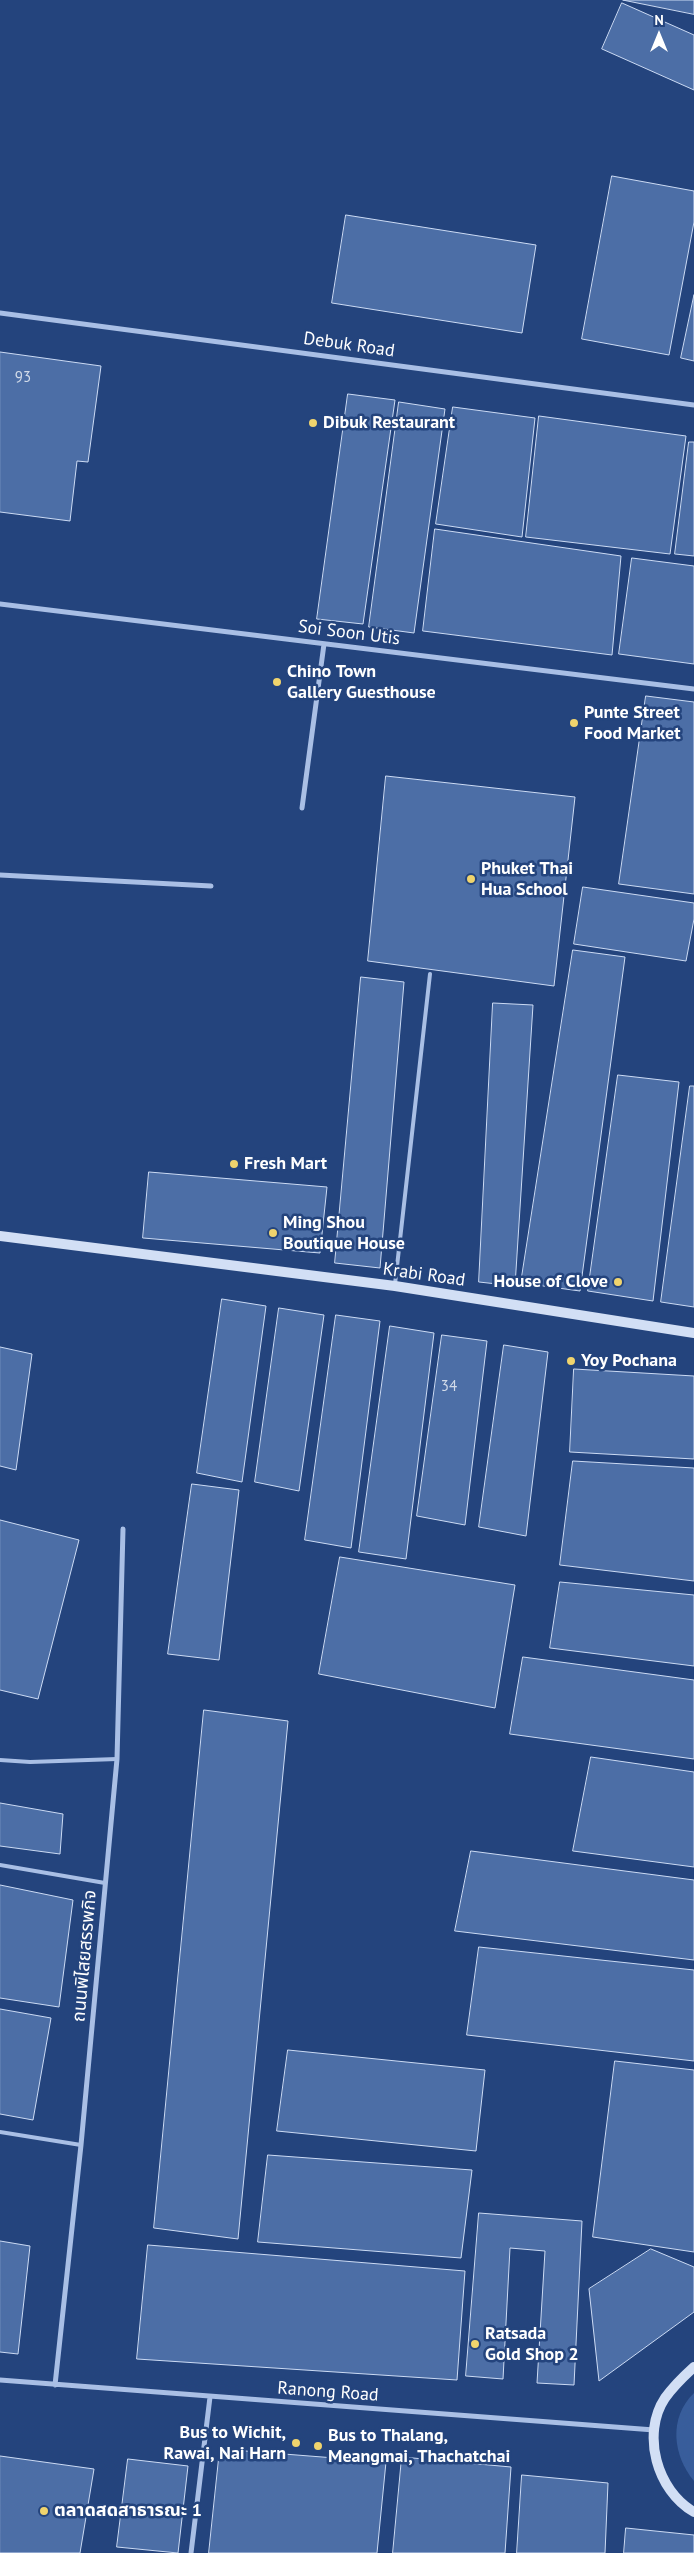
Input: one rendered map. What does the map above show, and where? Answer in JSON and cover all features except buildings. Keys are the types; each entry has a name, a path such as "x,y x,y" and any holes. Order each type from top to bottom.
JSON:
{"street":[{"name":"Debuk Road","path":"0,313 694,405"},
{"name":"Soi Soon Utis","path":"0,604 694,689"},
{"path":"302,808 324,644"},
{"path":"0,875 211,886"},
{"name":"Krabi Road","path":"0,1236 395,1286 694,1333"},
{"name":"ถนนพิไสยสรรพกิจ","path":"54,2385 81,2145 117,1759 123,1529"},
{"path":"694,2367 664,2399 654,2430 655,2459 666,2485 685,2507 694,2512"},
{"name":"Ranong Road","path":"0,2380 654,2430"},
{"path":"191,2553 210,2397"}],"lane":[{"path":"395,1286 430,974"},
{"path":"0,1760 30,1762 117,1759"},
{"path":"0,1865 105,1883"},
{"path":"0,2132 81,2145"}],"shaded area":[{"path":"694,2393 694,2481 681,2460 676,2437 680,2414"}],"place":[{"name":"Dibuk Restaurant","path":"313,423"},
{"name":"Chino Town Gallery Guesthouse","path":"277,682"},
{"name":"Punte Street Food Market","path":"574,723"},
{"name":"Phuket Thai Hua School","path":"471,879"},
{"name":"Fresh Mart","path":"234,1164"},
{"name":"Ming Shou Boutique House","path":"273,1233"},
{"name":"House of Clove","path":"618,1282"},
{"name":"Yoy Pochana","path":"571,1361"},
{"name":"Ratsada Gold Shop 2","path":"475,2344"},
{"name":"Bus to Wichit, Rawai, Nai Harn","path":"296,2443"},
{"name":"Bus to Thalang, Meangmai, Thachatchai","path":"318,2446"},
{"name":"ตลาดสดสาธารณะ 1","path":"44,2511"}]}
